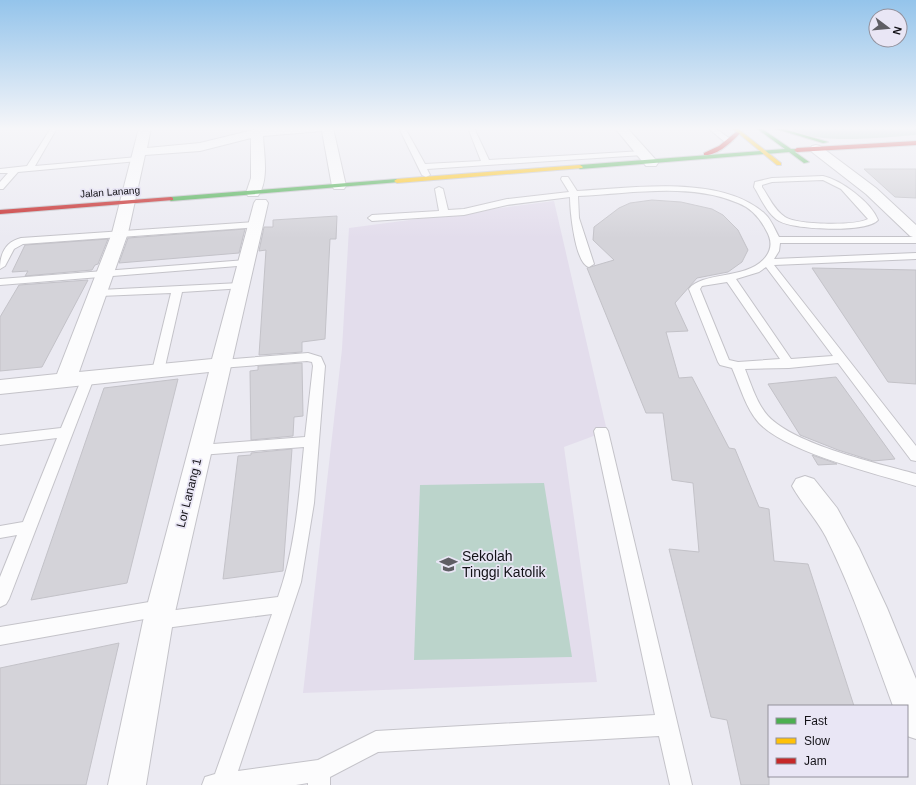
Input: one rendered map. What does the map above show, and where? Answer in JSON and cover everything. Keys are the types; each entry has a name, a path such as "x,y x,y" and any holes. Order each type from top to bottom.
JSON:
{"main road":[{"name":"Jalan Lanang","path":"0,212 125,211 259,200 339,186 578,165"},
{"path":"766,165 773,165"}],"street":[{"path":"65,380 107,272 120,233 137,165"},
{"name":"Lor Lanang 1","path":"127,785 159,615 256,225 259,200 256,165"},
{"path":"335,165 339,186"},
{"path":"829,165 871,191 916,233"},
{"path":"0,387 221,364"},
{"path":"804,486 820,502 834,524 866,594 916,722"}],"lane":[{"path":"0,171 61,165"},
{"path":"428,179 422,167 460,165"},
{"path":"0,187 16,169"},
{"path":"763,216 777,215 782,219 804,225 869,223 873,220 872,217 842,185 833,180 823,178 772,180 758,184 758,187 777,215"},
{"path":"565,179 574,194 575,218 580,240 589,264"},
{"path":"439,189 444,213"},
{"path":"372,218 473,211 507,202 574,194 686,189 712,193 742,201 763,216 776,240 774,251 767,262 755,270 730,278 699,284 694,289 724,362 737,366 789,364 842,359"},
{"path":"0,266 10,247 21,241 120,233 256,225"},
{"path":"776,240 916,240"},
{"path":"767,262 916,256"},
{"path":"767,262 916,456"},
{"path":"0,282 107,272 246,263"},
{"path":"730,278 789,364"},
{"path":"100,292 240,286"},
{"path":"158,371 177,289"},
{"path":"221,364 308,357 317,360 319,366 306,503 292,582 218,784 320,778 376,742 667,725"},
{"path":"737,366 763,418 783,434 822,450 916,480"},
{"path":"0,599 88,378"},
{"path":"600,431 681,785"},
{"path":"0,440 67,432"},
{"path":"200,450 311,442"},
{"path":"0,532 28,528"},
{"path":"0,636 159,615 284,604"}],"shaded area":[{"name":"Sekolah Tinggi Katolik","path":"554,201 607,431 564,447 597,682 303,693 342,349 349,228"}],"green space":[{"path":"544,483 572,657 414,660 420,485"}],"building":[{"path":"864,169 916,169 916,198 895,197"},
{"path":"652,200 681,202 712,209 723,215 738,230 748,250 742,262 728,272 697,278 675,303 688,331 666,332 679,378 692,377 729,448 735,449 759,507 769,509 774,561 808,564 854,705 768,705 769,785 741,785 727,720 711,717 669,549 699,552 693,483 672,480 663,413 646,413 587,268 614,260 593,240 594,227 619,208 630,203"},
{"path":"337,216 336,239 330,239 325,339 302,342 302,352 259,355 266,250 259,251 264,227 273,227 273,220"},
{"path":"245,229 239,253 119,263 128,238"},
{"path":"108,239 98,264 95,265 92,270 25,276 28,271 12,272 25,245"},
{"path":"812,268 916,270 916,384 888,382"},
{"path":"88,280 42,367 0,371 0,317 19,285"},
{"path":"302,363 303,416 294,417 293,436 251,440 250,371 258,370 258,366"},
{"path":"836,377 895,459 873,461 838,450 800,435 768,384"},
{"path":"178,379 127,583 31,600 104,388"},
{"path":"292,449 283,571 223,579 238,456 251,455 251,453"},
{"path":"812,455 832,462 837,464 818,465"},
{"path":"119,643 86,785 0,785 0,668"}],"traffic: fast":[{"path":"580,167 610,165"},
{"path":"171,199 397,181"}],"traffic: slow":[{"path":"397,181 580,167"}],"traffic: jam":[{"path":"0,212 171,199"}],"place":[{"name":"Sekolah Tinggi Katolik","path":"449,564"}]}
